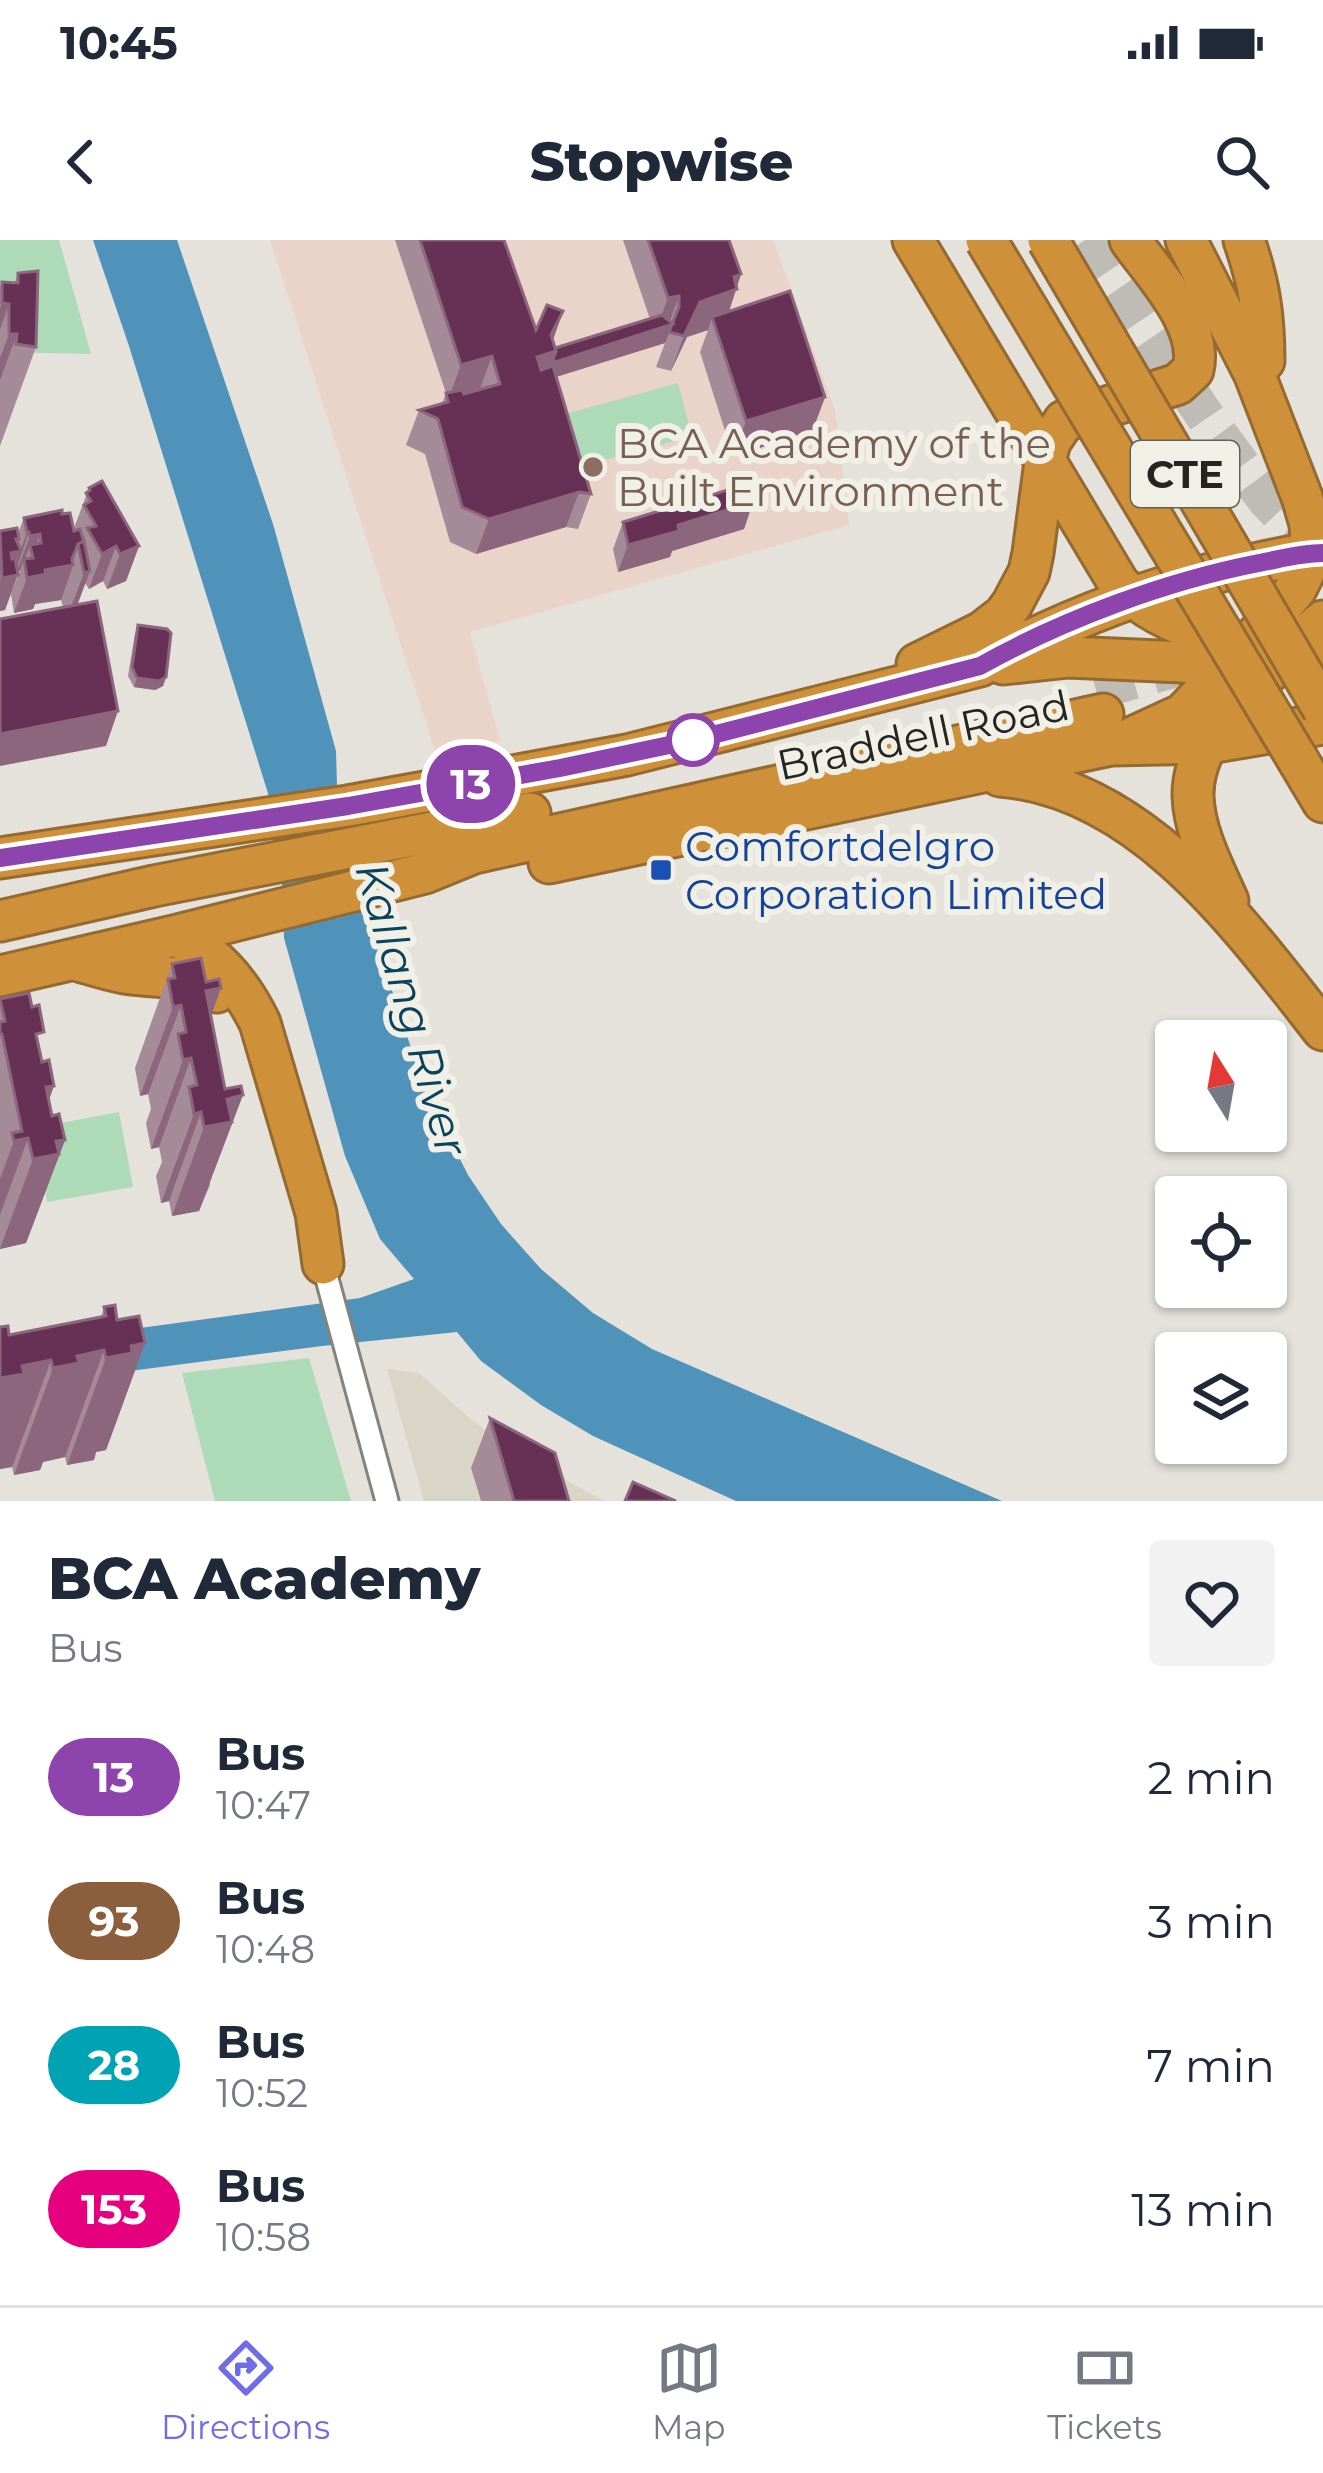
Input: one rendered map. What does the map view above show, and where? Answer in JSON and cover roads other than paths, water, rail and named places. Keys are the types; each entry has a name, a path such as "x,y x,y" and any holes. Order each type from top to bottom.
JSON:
{"highway":[{"path":"913,240 1119,584 1162,618 1282,657"},
{"name":"CTE","path":"986,240 1323,802"},
{"name":"CTE","path":"1048,240 1323,709"},
{"path":"848,699 982,632 1004,616 1029,572 1045,462 1050,442 1064,421 1178,384 1192,370 1195,342 1185,318 1130,240"},
{"path":"1189,240 1237,308 1323,481"},
{"path":"0,921 154,886 527,814 1103,716 1158,727 1183,714 1282,657 1300,582 1317,553 1302,497 1254,373 1189,240"},
{"path":"1244,240 1259,283 1264,361"},
{"name":"Braddell Road","path":"0,858 348,806 655,749 980,666 1024,642 1216,571 1317,553"},
{"path":"1237,923 1204,845 1193,797 1199,763 1227,716 1323,621"},
{"path":"980,666 1068,657 1282,657"},
{"path":"0,976 425,873 474,853 1103,716"},
{"name":"Braddell Road","path":"425,873 474,876 928,782 1103,716 1209,743 1323,724"},
{"path":"928,782 1004,777 1060,787 1103,807 1180,867 1237,923 1323,1030"},
{"path":"0,902 154,886"},
{"path":"174,936 202,948 219,962 246,996 268,1045 316,1213 325,1272"},
{"path":"70,960 130,974 202,982 233,1006 281,1098"}],"street":[{"path":"325,1272 387,1501"}],"water":[{"path":"93,240 177,240 273,524 336,751 338,820 369,921 425,1090 468,1175 501,1224 541,1269 593,1313 652,1349 1002,1501 736,1501 593,1436 541,1405 481,1361 457,1332 0,1388 0,1347 360,1298 414,1279 380,1239 345,1156 284,938 280,832"}],"tunnel":[{"path":"1085,240 1266,499 1323,559"},
{"path":"1096,690 1183,666"}],"place":[{"name":"BCA Academy of the Built Environment","path":"593,467"},
{"name":"Comfortdelgro Corporation Limited","path":"661,870"}],"water label":[{"name":"Kallang River","path":"412,1009"}]}
